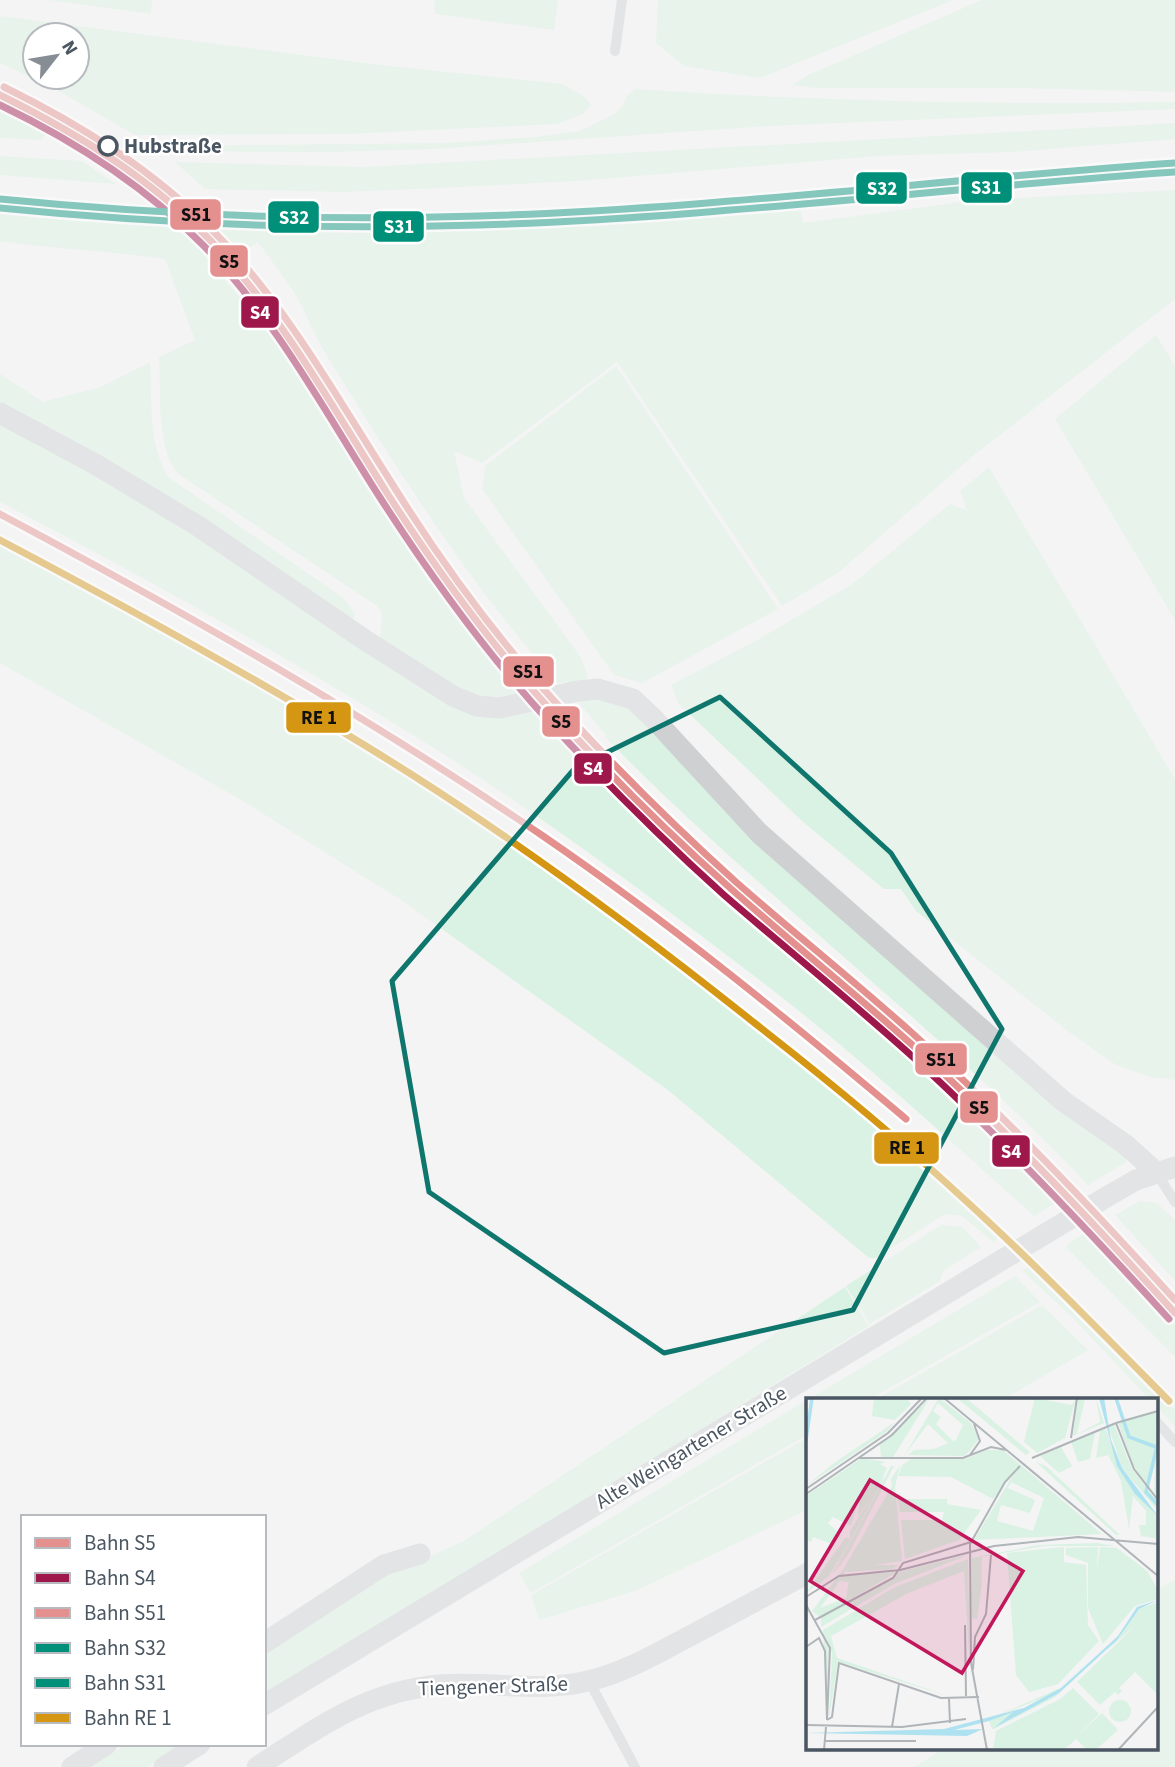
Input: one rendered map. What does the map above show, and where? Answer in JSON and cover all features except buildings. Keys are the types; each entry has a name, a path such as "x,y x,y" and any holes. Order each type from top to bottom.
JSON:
{"street":[{"path":"0,413 95,464 198,526 365,640 453,696 477,706 500,708 598,689 633,699 759,833 1063,1101 1165,1169"},
{"name":"Alte Weingartener Straße","path":"266,1704 1108,1196 1165,1169"},
{"path":"266,1642 384,1564 421,1554"},
{"name":"Tiengener Straße","path":"257,1767 353,1708 384,1696 439,1685 470,1684 517,1688 559,1686 589,1681 626,1668 806,1574"},
{"path":"72,1767 104,1746"},
{"path":"164,1767 197,1746"}],"lane":[{"path":"615,51 622,0"},
{"path":"1165,1169 1175,1202"},
{"path":"1158,1423 1175,1442"},
{"path":"589,1681 635,1767"}],"highlighted area":[{"path":"720,697 891,853 1002,1029 853,1310 664,1353 429,1192 392,981 575,768"}],"green space":[{"path":"49,0 152,0 151,14"},
{"path":"434,0 558,0 554,30 435,14"},
{"path":"658,0 953,0 760,78 684,66 656,43"},
{"path":"982,0 1175,0 1175,92 1014,88 815,88 792,85 808,75"},
{"path":"0,16 39,21 21,21 21,73 0,63"},
{"path":"91,28 380,65 563,84 585,97 591,105 583,114 557,124 349,134 135,135 58,91 91,91"},
{"path":"635,89 905,101 1175,102 1175,109 769,126 434,149 238,152 149,146 445,143 536,137 580,131 616,113"},
{"path":"0,112 46,134 41,140 0,138"},
{"path":"1175,123 1175,139 1012,152 878,156 577,181 340,192 205,189 175,162 364,167"},
{"path":"0,156 82,161 116,184 0,175"},
{"path":"1175,190 1175,299 973,456 839,572 782,606 617,362 482,463 454,451 464,498 580,656 588,676 584,682 558,683 493,605 433,522 324,351 295,294 258,242 216,269 307,379 389,512 440,587 526,698 511,701 471,696 380,638 382,613 377,606 177,473 170,462 163,433 159,357 195,340 165,259 0,241 0,212 193,226 387,228 586,223 800,205 803,223 977,200"},
{"path":"1156,335 1175,366 1175,620 1055,419"},
{"path":"150,362 154,436 168,477 345,599 355,614 353,619 0,406 0,374 43,402 101,387"},
{"path":"616,366 778,609 642,683 614,675 482,489 485,466"},
{"path":"0,419 145,499 456,705 534,708 560,738 562,737 664,840 867,1011 927,1066 1060,1200 1034,1216 804,1015 636,887 451,759 254,640 0,502"},
{"path":"989,467 1175,779 1175,1080 1150,1077 1116,1065 1069,1032 916,911 901,889 884,889 802,821 678,703 671,685 759,639 852,584 950,504 967,510 960,491"},
{"path":"0,544 215,660 387,762 555,873 803,1066 999,1236 993,1242 962,1216 945,1214 876,1258 869,1258 668,1090 401,900 243,801 0,663"},
{"path":"601,697 627,704 1126,1156 1126,1162 1088,1185 970,1070 724,851 605,737 576,700"},
{"path":"1140,1201 1157,1203 1175,1220 1175,1281 1115,1215"},
{"path":"941,1225 962,1227 981,1247 943,1271 940,1281 870,1324 846,1286"},
{"path":"1088,1231 1175,1326 1175,1357 1065,1246"},
{"path":"1031,1265 1175,1410 1175,1427 1158,1408 1158,1398 1148,1398 1071,1316 1022,1271"},
{"path":"1015,1276 1040,1302 872,1398 811,1398"},
{"path":"845,1287 869,1326 266,1695 266,1654 386,1576 464,1541"},
{"path":"1042,1305 1088,1350 1006,1398 878,1398"},
{"path":"806,1401 806,1436 531,1593 519,1573"},
{"path":"806,1439 806,1510 635,1591 539,1620 531,1595"},
{"path":"1175,1580 1175,1767 914,1767 942,1750 1158,1750 1158,1589"},
{"path":"123,1746 182,1746 148,1767 91,1767"}],"rail line":[{"name":"S51","path":"4,87 115,150 166,189 214,232 240,260 287,321 431,543 473,602 586,736 714,862 889,1013 980,1096 1079,1196 1175,1300"},
{"name":"S5","path":"0,95 111,158 163,197 210,240 283,330 426,552 534,692 599,762 685,847 905,1039 993,1121 1175,1313"},
{"name":"S4","path":"0,105 108,166 157,203 203,245 229,273 276,334 379,496 461,615 574,749 702,875 876,1024 957,1098 1049,1190 1169,1319"},
{"name":"S32","path":"0,199 239,215 359,218 479,216 653,207 1175,163"},
{"name":"S31","path":"0,208 239,224 359,227 479,225 653,216 1175,172"},
{"name":"S5","path":"0,514 139,589 344,708 543,836 683,938 906,1119"}],"transit line":[{"path":"0,540 261,683 458,804 586,894 779,1042 913,1153 1017,1249 1169,1401"}],"place":[{"name":"Hubstraße","path":"108,146"}]}
